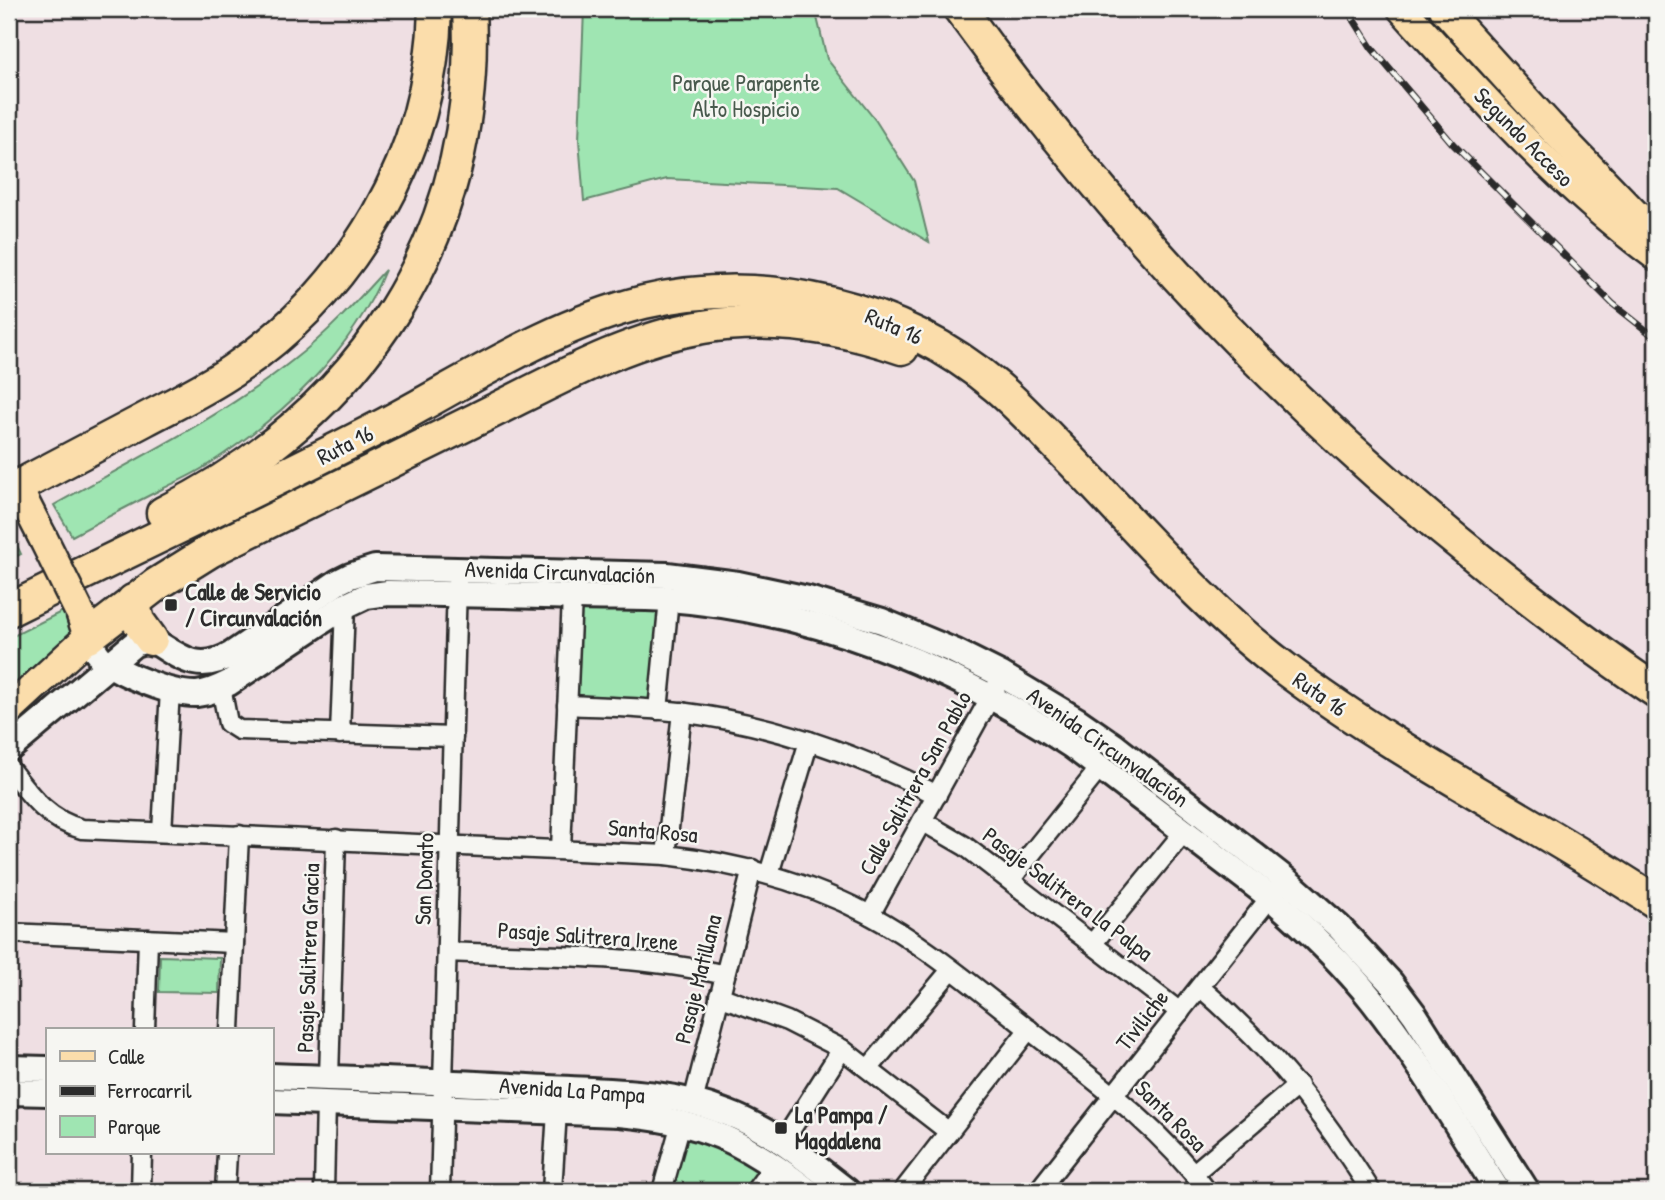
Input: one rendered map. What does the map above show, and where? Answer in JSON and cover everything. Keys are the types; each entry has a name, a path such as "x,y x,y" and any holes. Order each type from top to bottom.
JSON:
{"highway":[{"path":"11,483 181,401 233,371 279,335 321,294 359,247 375,221 405,158 429,70 435,9"},
{"name":"Ruta 16","path":"9,586 182,503 240,470 303,420 363,356 411,283 432,239 450,189 462,141 469,89 469,9"},
{"path":"960,9 1045,122 1097,185 1205,305 1302,404 1465,549 1566,628 1656,691"},
{"name":"Ruta 16","path":"9,610 293,472 558,333 614,311 665,298 718,292 770,293 822,301 877,317 952,354 995,385 1181,574 1284,668 1402,749 1656,902"},
{"path":"83,623 133,601 210,551 581,368 647,342 702,327 752,322 789,323 826,327 877,340 956,372 1009,403 1034,422"},
{"path":"133,601 138,621 151,639"}],"main road":[{"name":"Segundo Acceso","path":"1402,9 1561,176 1656,256"},
{"name":"Segundo Acceso","path":"1444,9 1549,125 1635,214 1656,231"},
{"path":"9,710 83,623 41,534 11,483"}],"street":[{"name":"Avenida Circunvalación","path":"151,639 186,660 195,663 215,662 232,654 350,576 388,567 667,575 761,588 882,621 954,650 1046,729 1184,832 1339,927 1391,984 1438,1048 1527,1191"},
{"name":"San Donato","path":"440,1191 458,569"},
{"name":"Avenida Circunvalación","path":"83,623 97,653 109,664 170,690 196,694 221,687 345,606 366,596 388,593 669,599 747,610 823,628 925,665 1059,708 1113,745 1278,888 1321,943 1370,998 1417,1062 1494,1190"},
{"path":"561,849 572,597"},
{"path":"658,710 669,599"},
{"path":"340,734 345,606"},
{"path":"9,749 134,644 151,639"},
{"name":"Calle Salitrera San Pablo","path":"870,915 996,686"},
{"path":"221,687 227,719 235,729 453,737"},
{"path":"162,832 170,690"},
{"path":"567,705 682,712 748,724 809,741 877,766 937,794"},
{"path":"666,855 682,712"},
{"name":"Pasaje Matillana","path":"662,1191 725,975 809,741"},
{"name":"Santa Rosa","path":"9,768 42,809 69,826 94,830 666,855 761,871 838,899 915,943 1115,1095 1157,1133 1208,1191"},
{"path":"1010,880 1100,768"},
{"name":"Pasaje Salitrera La Palpa","path":"922,821 955,839 1180,1012"},
{"path":"1093,943 1184,832"},
{"path":"230,1028 239,835"},
{"name":"Pasaje Salitrera Gracia","path":"324,1191 336,839"},
{"name":"Tiviliche","path":"1038,1191 1278,888"},
{"path":"9,933 234,943"},
{"path":"145,1028 148,939"},
{"name":"Pasaje Salitrera Irene","path":"447,953 628,959 680,965 725,975"},
{"path":"869,1068 951,970"},
{"path":"1200,987 1252,1034 1298,1085 1338,1138 1371,1191"},
{"path":"719,996 787,1021 842,1049 949,1132"},
{"path":"902,1191 1029,1029"},
{"path":"783,1142 842,1049"},
{"path":"9,1068 46,1069"},
{"name":"Avenida La Pampa","path":"273,1076 327,1090 442,1094 643,1094 687,1112 774,1165 808,1191"},
{"path":"1194,1173 1298,1085"},
{"name":"Avenida La Pampa","path":"273,1101 327,1090"},
{"path":"9,1092 46,1093"},
{"name":"Avenida La Pampa","path":"442,1094 557,1111 639,1115 687,1112 742,1118 783,1142 847,1191"},
{"path":"552,1191 557,1111"},
{"path":"141,1191 142,1154"},
{"path":"225,1191 227,1154"},
{"path":"755,1191 774,1165"}],"green space":[{"name":"Parque Parapente Alto Hospicio","path":"584,9 815,9 827,59 876,121 914,181 929,242 838,188 667,179 584,201 579,140"},
{"path":"385,270 371,300 334,355 312,380 263,425 198,471 72,536 54,505 176,437 265,381 318,339"},
{"path":"9,529 21,554 9,560"},
{"path":"659,606 664,612 654,698 648,703 581,702 574,694 577,608"},
{"path":"63,611 75,622 70,639 9,697 9,638"},
{"path":"160,956 220,958 219,993 159,992"},
{"path":"684,1135 722,1150 760,1171 747,1191 668,1191"}],"railway":[{"path":"1347,9 1371,47 1453,144 1613,304 1656,338"}],"place":[{"name":"Calle de Servicio / Circunvalación","path":"171,605"},
{"name":"La Pampa / Magdalena","path":"781,1128"}]}
